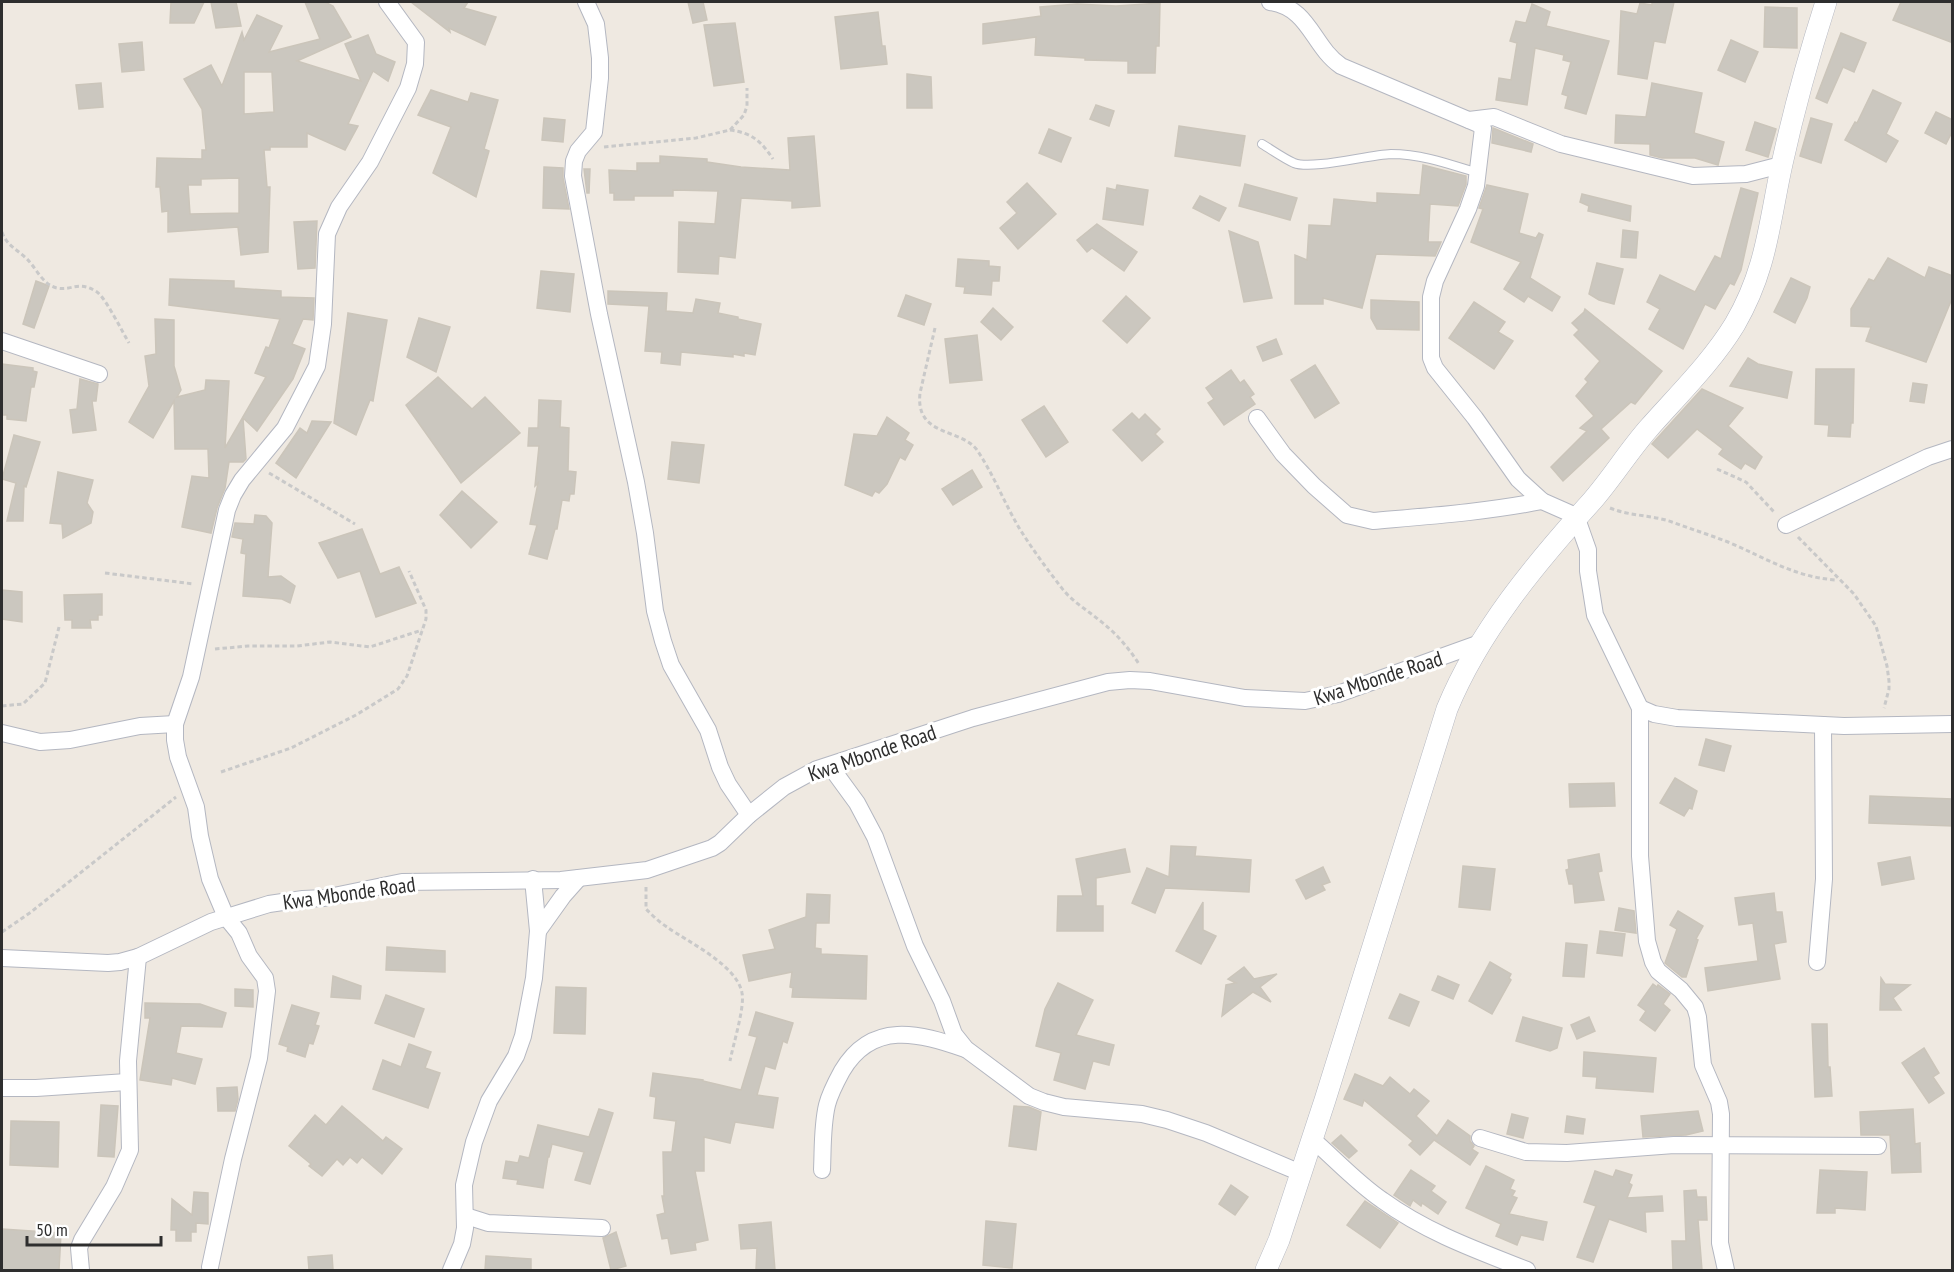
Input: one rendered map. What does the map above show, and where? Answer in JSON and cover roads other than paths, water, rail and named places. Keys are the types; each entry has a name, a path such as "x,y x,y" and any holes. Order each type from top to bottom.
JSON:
{"street":[{"path":"210,1267 233,1159 259,1058 267,991 265,978 249,956 239,933 226,917 210,879 196,807 178,757 175,724 191,677 227,510 237,487 285,428 317,366 323,324 327,234 339,207 370,162 408,88 415,64 416,42 403,21 387,2"},
{"path":"586,2 596,24 600,78 594,132 578,151 574,161 573,176 599,314 636,482 655,610 672,665 708,730 728,784 748,815"},
{"path":"1270,2 1284,5 1307,22 1323,50 1330,59 1341,66 1480,125 1483,131 1478,173 1468,209 1438,273 1431,297 1431,358 1435,368 1475,418 1518,479 1542,501 1576,516 1588,550 1588,572 1595,615 1640,708 1640,856 1647,941 1658,971 1681,990 1695,1007 1702,1065 1719,1102 1720,1243 1726,1270"},
{"path":"1266,1270 1301,1173 1447,709 1458,682 1480,643 1524,582 1642,436 1706,362 1733,326 1745,305 1766,248 1781,165 1823,3"},
{"path":"1468,120 1494,117 1561,144 1693,176 1746,174 1781,165"},
{"path":"2,341 99,374"},
{"path":"1257,418 1283,454 1314,486 1347,515 1359,519 1373,521 1469,513 1542,501"},
{"path":"1786,525 1928,457 1953,449"},
{"name":"Kwa Mbonde Road","path":"2,958 120,962 138,957 226,917 269,904 324,898 390,883 579,878 647,870 712,848 748,815 784,787 817,769 973,718 1096,685 1130,680 1150,681 1245,698 1305,701 1349,690 1480,643"},
{"path":"1640,708 1654,714 1677,718 1823,725 1953,724"},
{"path":"2,733 40,742 70,740 141,726 175,724"},
{"path":"1817,962 1824,879 1823,725"},
{"path":"830,766 857,803 875,837 915,946 942,1001 954,1034 966,1049 1029,1096 1044,1102 1064,1107 1142,1114 1167,1120 1206,1133 1301,1173"},
{"path":"538,931 579,878"},
{"path":"451,1270 462,1244 466,1216 465,1185 474,1142 489,1101 516,1056 522,1036 534,978 538,931 533,879"},
{"path":"81,1270 79,1248 82,1240 114,1187 130,1150 127,1082 138,957"},
{"path":"822,1170 824,1122 829,1098 847,1064 863,1047 883,1037 901,1035 928,1036 966,1049"},
{"path":"2,1088 127,1082"},
{"path":"1480,1138 1526,1152 1567,1153 1651,1146 1721,1144 1878,1146"},
{"path":"1312,1139 1379,1198 1403,1215 1443,1237 1527,1270"},
{"path":"466,1216 488,1223 602,1228"}],"lane":[{"path":"1262,144 1295,164 1310,165 1363,156 1392,154 1423,156 1478,173"}]}
